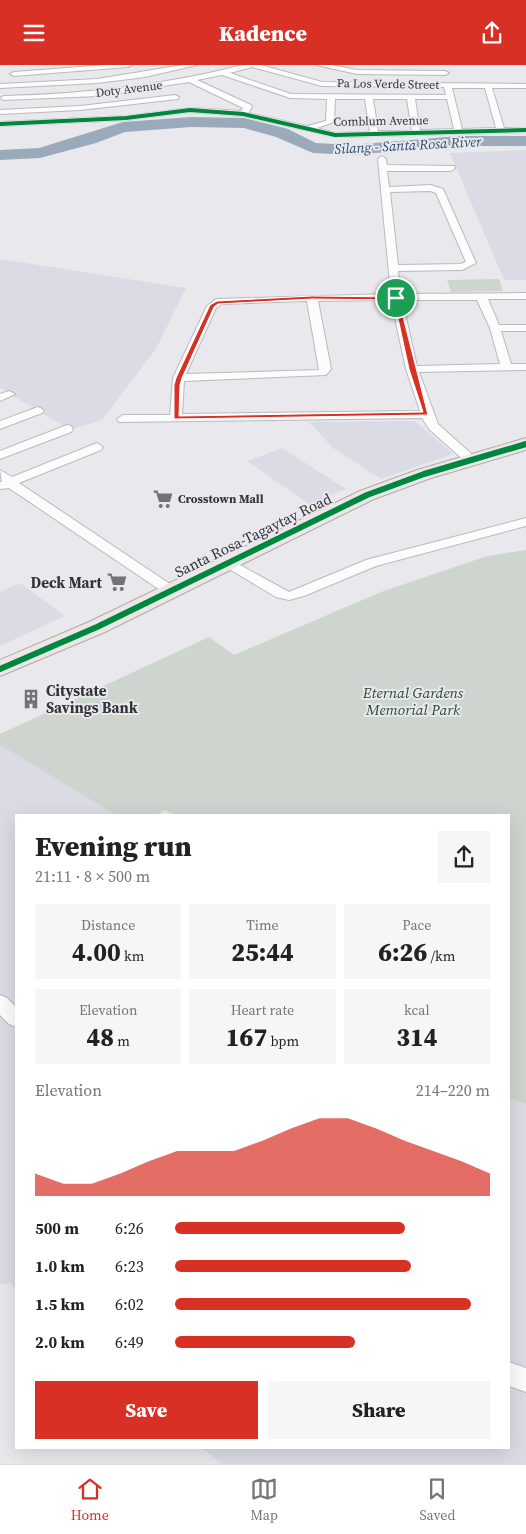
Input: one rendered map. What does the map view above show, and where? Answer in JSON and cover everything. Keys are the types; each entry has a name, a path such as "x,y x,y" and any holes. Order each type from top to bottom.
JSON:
{"main road":[{"name":"Santa Rosa-Tagaytay Road","path":"0,669 97,627 367,495 424,474 526,445"}],"street":[{"path":"0,106 4,98 4,86 14,74 18,65"},
{"path":"14,74 128,65"},
{"path":"4,86 113,79 193,65"},
{"name":"Doty Avenue","path":"4,98 72,96 159,86 253,65"},
{"name":"Pa Los Verde Street","path":"253,65 322,84 526,86"},
{"path":"320,65 357,72 444,69 458,131"},
{"path":"224,73 290,101 331,97 450,97"},
{"path":"191,80 248,107 243,114"},
{"path":"159,86 187,105 190,110"},
{"path":"488,86 500,130"},
{"path":"0,112 80,108 175,97"},
{"path":"307,129 330,122 331,97"},
{"path":"369,97 374,133"},
{"path":"411,97 416,131"},
{"name":"Comblum Avenue","path":"0,124 109,119 190,110 243,114 278,120 335,135 526,129"},
{"path":"278,120 288,115"},
{"path":"451,168 382,164 396,298 412,369 428,417 433,426 477,458"},
{"path":"386,190 431,188 440,191 471,263 462,267 392,269"},
{"path":"481,296 495,328 506,367"},
{"path":"176,418 179,378 212,307 217,303 312,298 526,296"},
{"path":"179,378 322,373 325,369 312,298"},
{"path":"495,328 526,328"},
{"path":"412,369 526,367"},
{"path":"0,425 38,411"},
{"path":"123,419 428,417"},
{"path":"0,455 67,429"},
{"path":"4,481 97,447"},
{"path":"4,481 170,591"},
{"path":"226,563 281,595 289,596 371,563 526,522"},
{"path":"0,1003 15,1018"},
{"path":"510,1374 526,1380"}],"shaded area":[{"path":"526,150 526,280 504,280 450,153"},
{"path":"0,259 186,288 156,349 102,420 70,430 0,388"},
{"path":"415,421 453,454 381,479 333,448 309,422"},
{"path":"282,448 346,489 309,504 247,461"},
{"path":"20,583 65,616 0,646 0,592"},
{"path":"0,745 114,814 15,814 15,1288 10,1283 0,1285"},
{"path":"510,1098 526,1104 526,1464 221,1464 203,1449 510,1449"}],"green space":[{"path":"499,279 503,291 451,292 447,280"},
{"name":"Eternal Gardens Memorial Park","path":"526,550 526,1104 510,1098 510,814 174,814 164,810 158,814 114,814 0,745 0,734 209,637 234,655 381,592 487,556"}],"waterway":[{"name":"Silang - Santa Rosa River","path":"0,155 40,153 90,139 123,127 191,122 244,123 282,133 313,148 351,150 459,141 526,141"}],"cycle path":[{"path":"0,124 126,118 190,110 243,114 335,135 526,130"},
{"path":"0,669 97,627 367,495 424,474 526,444"}],"place":[{"name":"Crosstown Mall","path":"163,499"},
{"name":"Deck Mart","path":"117,582"},
{"name":"Citystate Savings Bank","path":"31,699"}],"route":[{"path":"396,298 412,369 426,414 176,418 179,378 212,307 220,301 396,298"}]}
